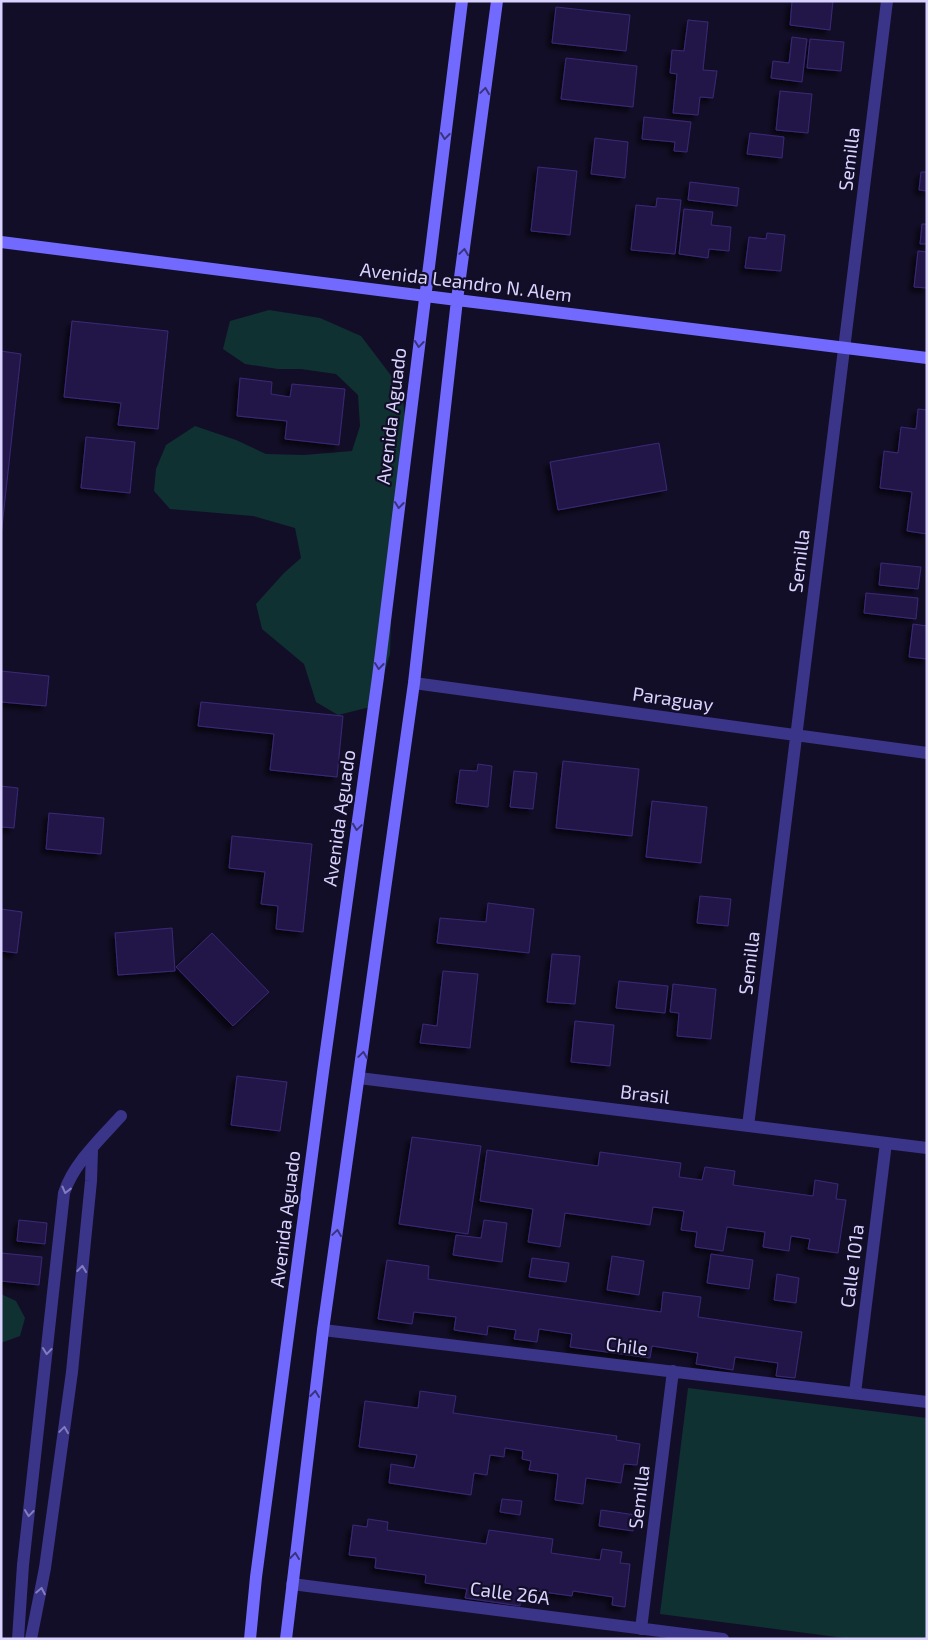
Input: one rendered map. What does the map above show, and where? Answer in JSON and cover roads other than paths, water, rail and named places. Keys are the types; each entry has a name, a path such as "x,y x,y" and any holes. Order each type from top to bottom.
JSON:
{"main road":[{"name":"Avenida Aguado","path":"250,1639 320,1092 378,677 462,1"},
{"path":"286,1639 323,1330 414,683 457,300 497,1"},
{"name":"Avenida Leandro N. Alem","path":"1,242 927,358"}],"street":[{"name":"Semilla","path":"748,1126 887,1"},
{"name":"Paraguay","path":"414,683 927,753"},
{"name":"Brasil","path":"359,1078 927,1148"},
{"path":"18,1639 23,1564 64,1193 74,1172 121,1116"},
{"name":"Calle 101a","path":"855,1393 886,1143"},
{"path":"31,1639 45,1568 72,1372 91,1181 92,1150"},
{"name":"Chile","path":"323,1330 673,1370 927,1402"},
{"name":"Semilla","path":"641,1629 673,1370"},
{"name":"Calle 26A","path":"292,1584 723,1639"}]}
